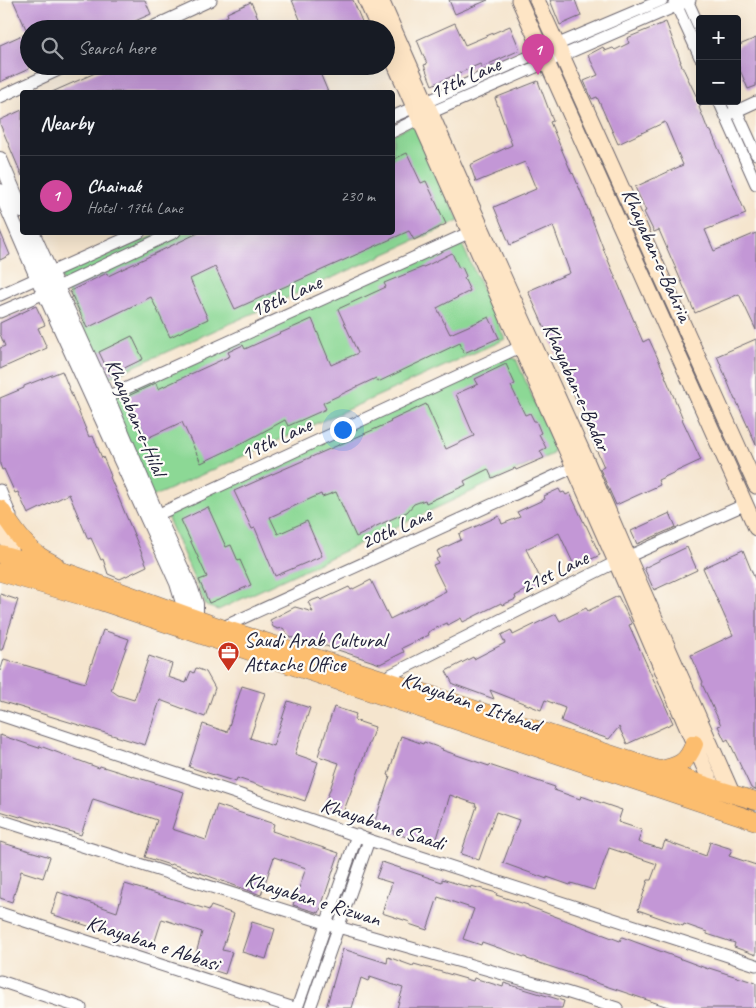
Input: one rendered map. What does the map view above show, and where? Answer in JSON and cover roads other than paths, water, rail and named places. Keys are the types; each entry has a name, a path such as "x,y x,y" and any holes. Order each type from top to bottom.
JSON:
{"main road":[{"path":"366,0 375,20"},
{"name":"Khayaban-e-Badar","path":"381,0 389,20"},
{"name":"Khayaban-e-Bahria","path":"519,0 756,528"},
{"name":"Khayaban-e-Bahria","path":"537,0 756,486"},
{"name":"Khayaban-e-Badar","path":"395,37 423,110 475,230 622,560 732,793"},
{"name":"Khayaban-e-Badar","path":"395,60 423,110"},
{"name":"Khayaban-e-Badar","path":"475,230 520,347 580,465"},
{"path":"0,509 22,540 38,555 71,574"},
{"path":"0,520 4,568"},
{"name":"Khayaban-e-Badar","path":"622,560 713,788"},
{"name":"Khayaban e Ittehad","path":"4,568 71,574 221,628 756,801"},
{"name":"Khayaban e Ittehad","path":"4,568 756,821"},
{"path":"660,770 680,765 691,752 694,744"}],"street":[{"path":"168,20 211,0"},
{"name":"17th Lane","path":"560,50 662,0"},
{"path":"683,2 696,23"},
{"path":"683,2 696,45"},
{"name":"17th Lane","path":"395,116 423,110 545,56 683,2"},
{"path":"0,97 48,75"},
{"path":"726,116 735,106 756,102"},
{"path":"721,105 756,184"},
{"path":"735,106 756,154"},
{"name":"17th Lane","path":"395,130 423,110"},
{"path":"0,159 20,205"},
{"path":"0,191 20,230"},
{"name":"18th Lane","path":"107,397 475,230"},
{"path":"23,235 44,276"},
{"name":"Khayaban-e-Hilal","path":"33,235 44,276 107,397 193,595 196,604 188,616"},
{"path":"0,295 133,235"},
{"path":"0,312 169,235"},
{"path":"51,290 177,583 188,616"},
{"name":"19th Lane","path":"157,515 520,347"},
{"name":"20th Lane","path":"221,628 580,465"},
{"path":"0,490 22,540"},
{"name":"21st Lane","path":"382,679 622,560 746,504"},
{"name":"Khayaban e Saadi","path":"0,715 369,840 756,965"},
{"name":"Khayaban e Rizwan","path":"0,820 326,924 617,1008"},
{"path":"296,1008 357,835"},
{"path":"310,1008 369,840"},
{"name":"Khayaban e Abbasi","path":"0,913 296,1008"},
{"path":"1,984 74,1007"}],"place":[{"name":"Chainak","path":"538,75"},
{"name":"Saudi Arab Cultural Attache Office","path":"228,671"}]}
